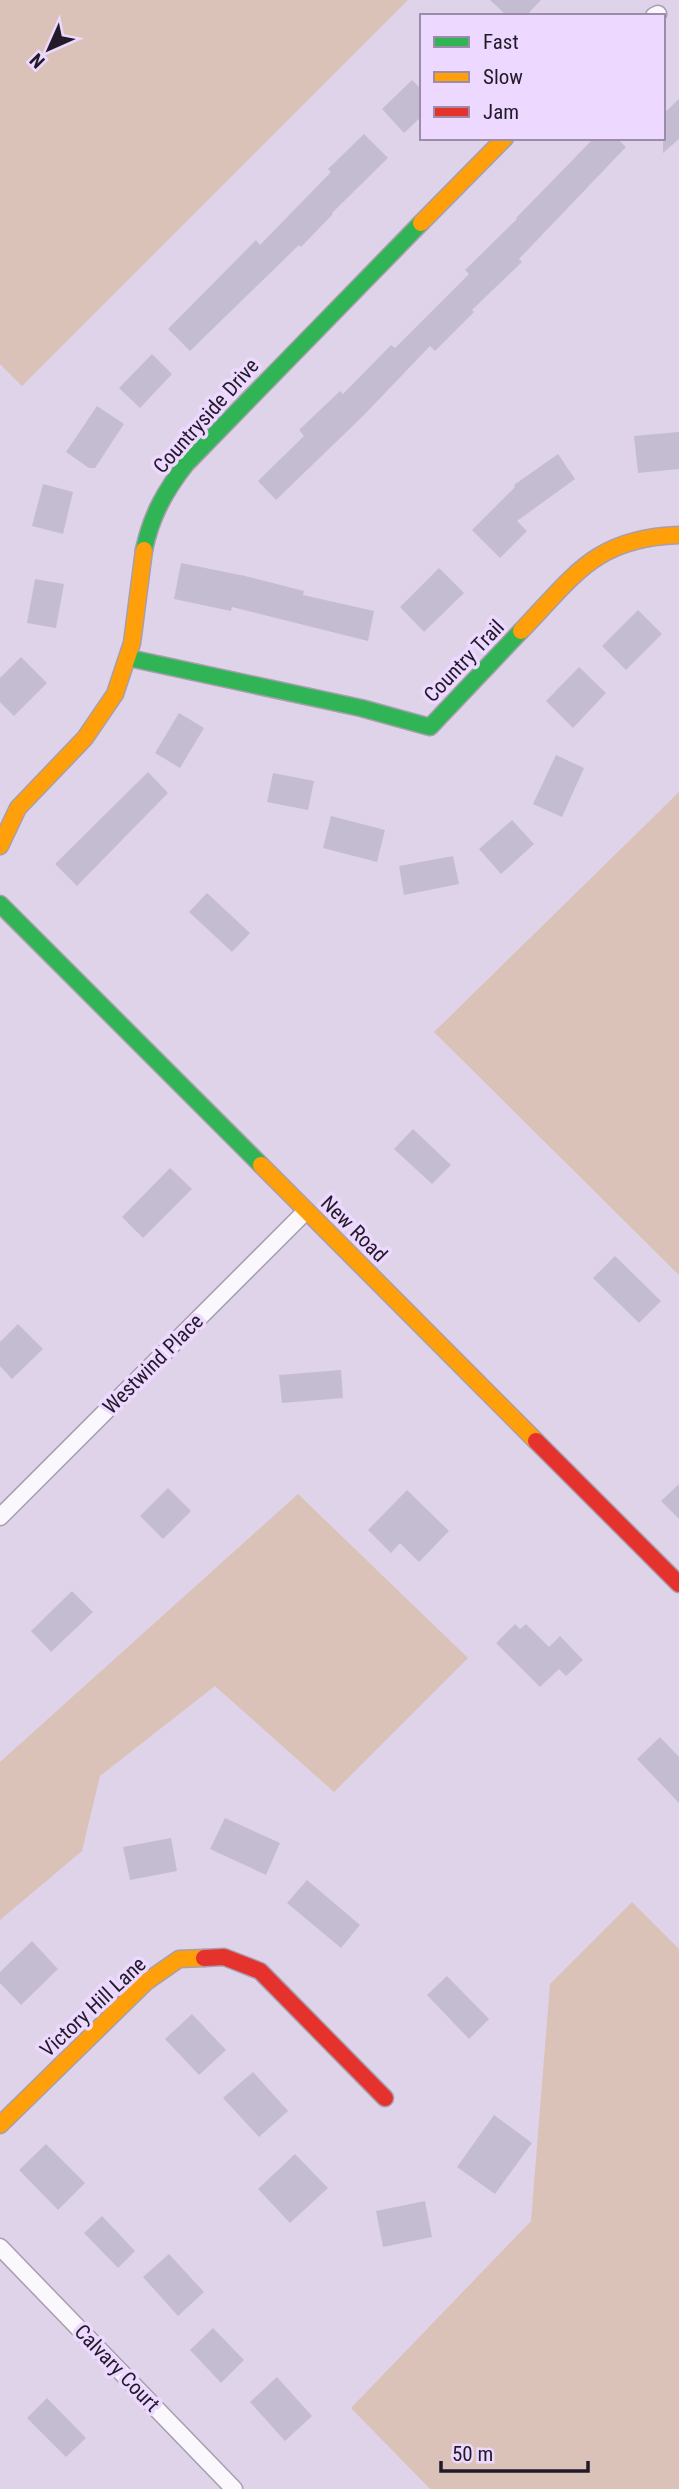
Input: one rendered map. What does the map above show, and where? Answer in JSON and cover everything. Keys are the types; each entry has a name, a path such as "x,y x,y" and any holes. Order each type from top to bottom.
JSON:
{"street":[{"name":"Countryside Drive","path":"0,845 9,836 8,814 83,743 112,700 129,658 152,519 161,499 176,477 209,438 503,140"},
{"name":"Country Trail","path":"129,658 361,708 430,727 572,578 601,552 622,542 645,536 679,535"},
{"name":"New Road","path":"0,904 679,1584"},
{"name":"Westwind Place","path":"0,1517 306,1211"},
{"name":"Victory Hill Lane","path":"0,2125 146,1982 179,1959 224,1957 260,1971 385,2098"},
{"name":"Calvary Court","path":"0,2247 234,2489"}],"shaded area":[{"path":"0,0 408,0 22,386 0,364"},
{"path":"679,792 679,1275 434,1032"},
{"path":"298,1494 468,1658 334,1792 215,1686 100,1776 82,1851 0,1920 0,1762"},
{"path":"632,1902 679,1949 679,2489 430,2489 351,2408 531,2221 550,1984"}],"building":[{"path":"490,0 541,0 528,14 505,14"},
{"path":"412,80 420,88 420,118 404,133 382,109"},
{"path":"679,99 679,139 663,153 665,140 665,112"},
{"path":"364,134 388,158 301,247 299,245 190,351 168,329 256,240 260,245 331,172 328,169"},
{"path":"592,140 619,140 626,147 519,259 522,262 472,310 474,312 435,351 430,346 363,416 276,500 258,481 304,436 299,430 340,391 343,394 391,345 395,348 469,274 465,270"},
{"path":"152,354 172,374 140,408 119,388"},
{"path":"97,406 124,424 95,468 89,468 66,452"},
{"path":"679,432 679,469 638,473 634,436"},
{"path":"558,454 575,479 517,521 527,531 500,558 472,530 514,485"},
{"path":"43,484 73,492 63,534 32,526"},
{"path":"181,563 245,576 304,591 303,595 374,611 368,641 232,607 231,611 174,599"},
{"path":"439,568 464,593 424,632 400,607"},
{"path":"35,579 64,584 56,628 27,623"},
{"path":"638,610 662,634 626,670 602,646"},
{"path":"21,657 47,683 14,716 0,702 0,678"},
{"path":"579,667 606,693 573,728 546,701"},
{"path":"179,713 204,728 180,768 155,753"},
{"path":"556,755 584,768 562,817 533,804"},
{"path":"148,772 168,793 77,886 55,864"},
{"path":"273,773 314,781 308,810 267,802"},
{"path":"331,816 385,830 377,862 323,848"},
{"path":"512,820 534,844 501,874 479,849"},
{"path":"453,856 459,884 404,895 399,866"},
{"path":"207,893 250,933 232,952 189,912"},
{"path":"413,1129 451,1165 432,1184 394,1149"},
{"path":"170,1168 192,1189 143,1238 122,1217"},
{"path":"615,1256 661,1301 639,1323 593,1278"},
{"path":"18,1324 43,1349 12,1379 0,1366 0,1342"},
{"path":"341,1370 343,1398 282,1403 279,1375"},
{"path":"679,1484 679,1519 661,1501"},
{"path":"168,1488 191,1511 163,1539 140,1516"},
{"path":"407,1490 449,1531 419,1562 400,1543 391,1553 368,1530"},
{"path":"72,1591 93,1612 51,1652 31,1631"},
{"path":"515,1624 520,1629 526,1624 549,1647 560,1636 583,1660 566,1676 559,1669 540,1687 496,1643"},
{"path":"660,1737 679,1757 679,1803 637,1759"},
{"path":"225,1818 280,1843 266,1875 210,1849"},
{"path":"171,1838 177,1871 130,1880 123,1847"},
{"path":"307,1880 360,1925 341,1948 287,1903"},
{"path":"32,1941 58,1969 21,2005 0,1983 0,1972"},
{"path":"447,1976 489,2019 469,2039 427,1995"},
{"path":"192,2014 226,2050 199,2075 165,2039"},
{"path":"253,2072 288,2111 259,2137 223,2098"},
{"path":"494,2115 532,2143 495,2194 457,2167"},
{"path":"46,2144 85,2183 58,2210 19,2170"},
{"path":"295,2154 328,2188 290,2223 258,2189"},
{"path":"425,2201 432,2237 383,2247 376,2211"},
{"path":"102,2216 135,2251 118,2268 84,2233"},
{"path":"169,2254 204,2292 178,2316 143,2277"},
{"path":"213,2328 244,2360 221,2383 190,2350"},
{"path":"277,2377 312,2416 285,2441 250,2402"},
{"path":"47,2398 86,2438 66,2457 27,2418"}],"traffic: fast":[{"path":"144,550 160,504 186,464 421,223"},
{"path":"129,658 361,708 430,727 521,631"},
{"path":"0,904 261,1165"}],"traffic: slow":[{"path":"421,223 503,140"},
{"path":"521,631 573,577 606,552 626,543 679,535"},
{"path":"0,846 18,808 85,738 115,694 132,643 144,550"},
{"path":"261,1165 536,1441"},
{"path":"0,2125 146,1982 179,1959 204,1958"}],"traffic: jam":[{"path":"536,1441 679,1584"},
{"path":"204,1958 224,1957 260,1971 385,2098"}]}
